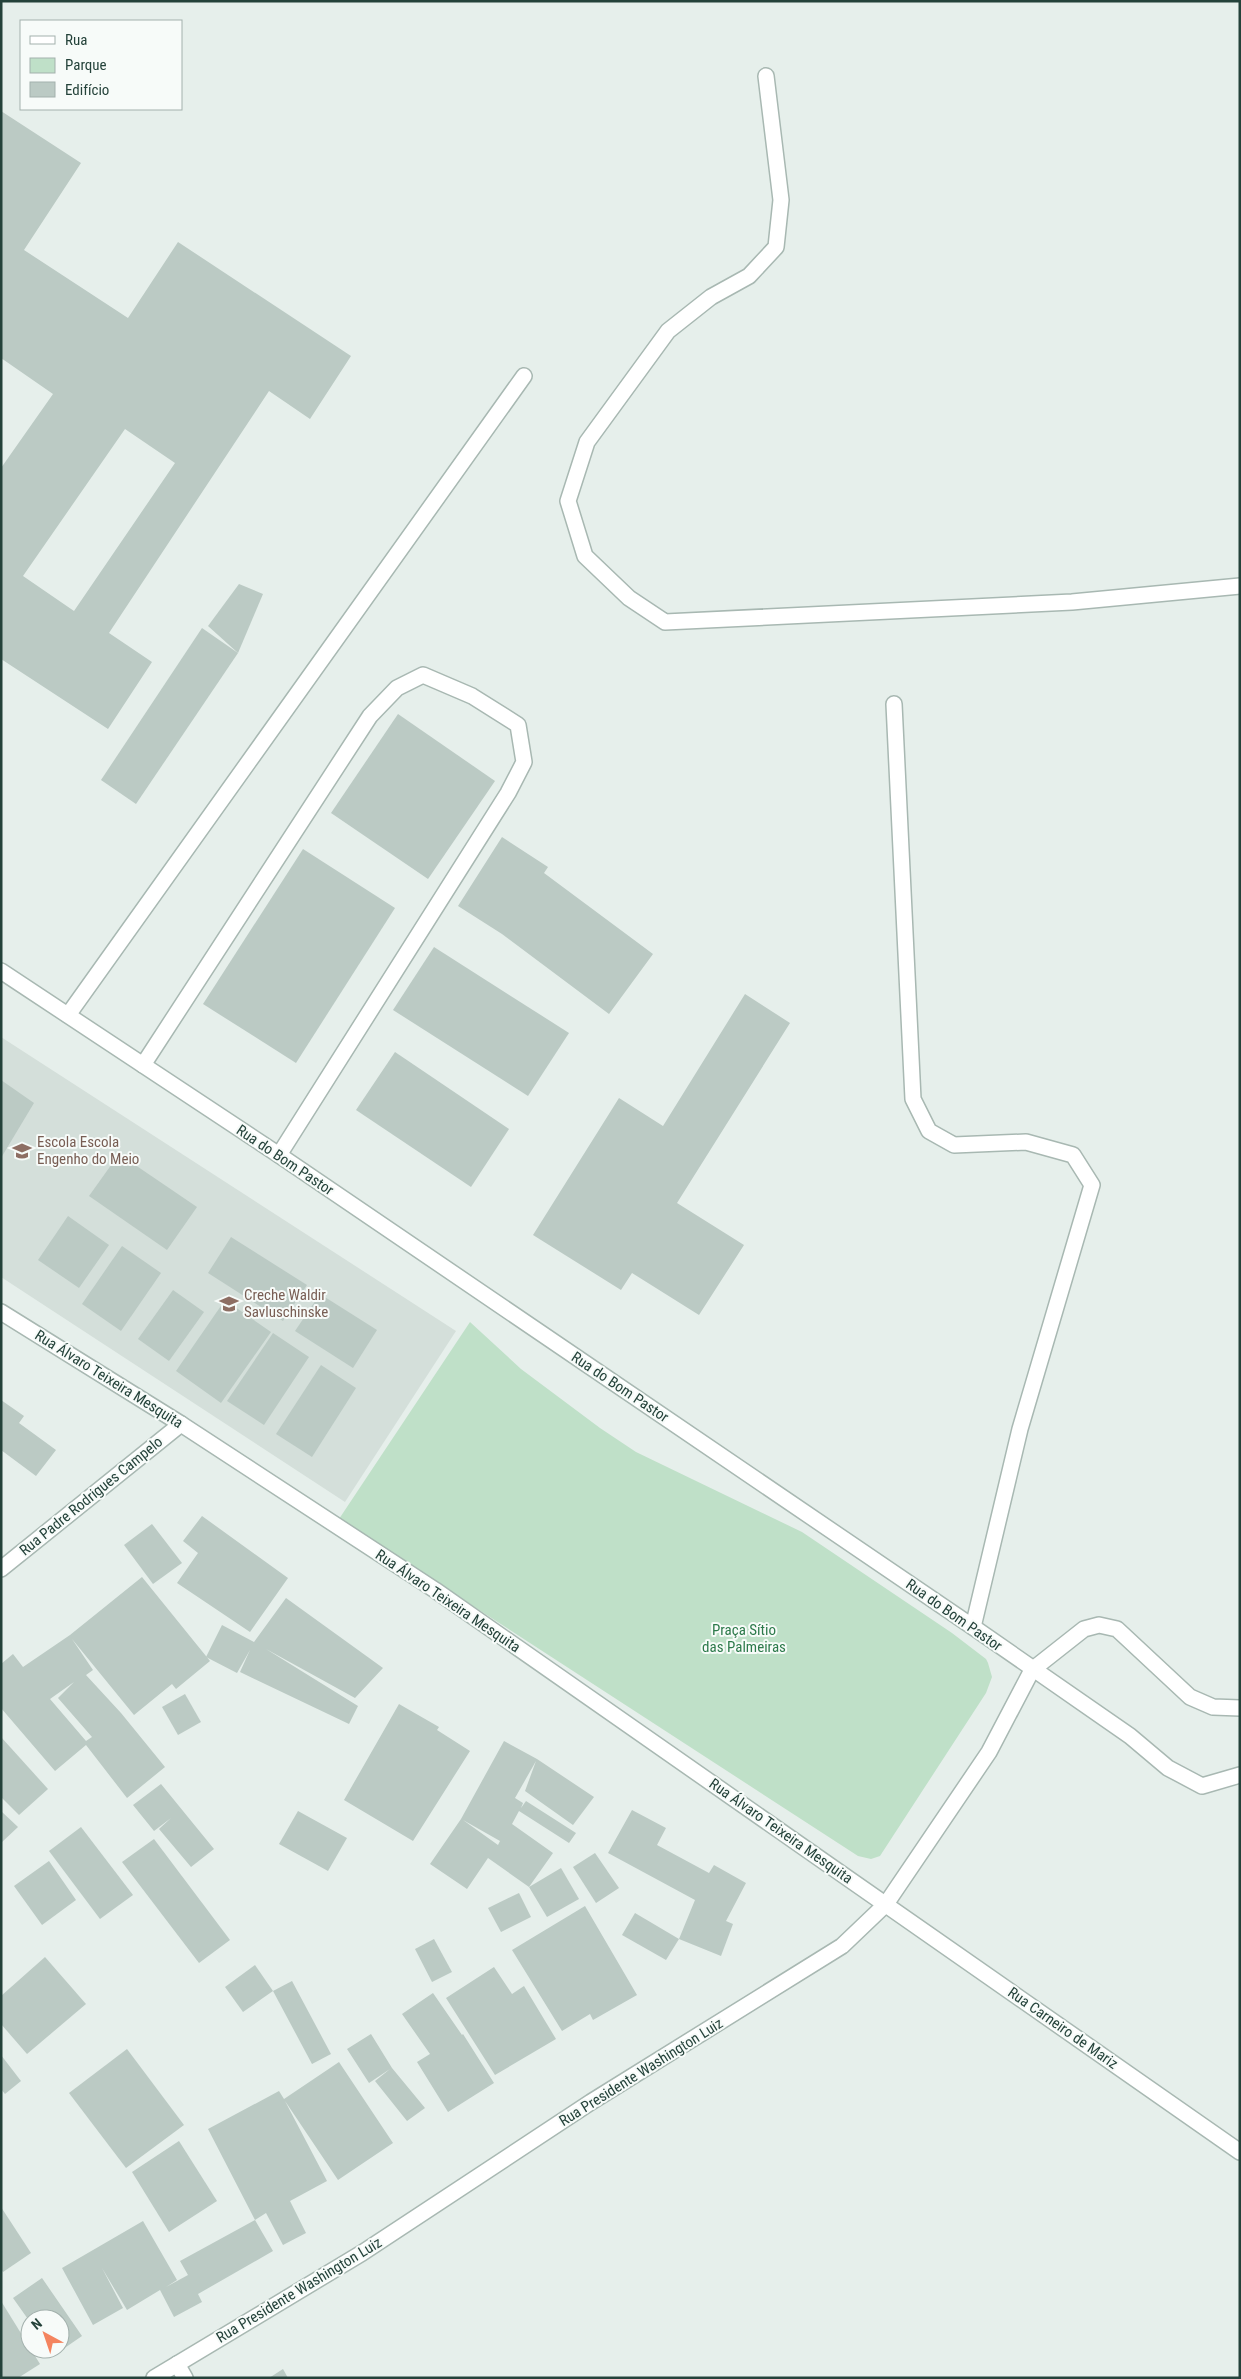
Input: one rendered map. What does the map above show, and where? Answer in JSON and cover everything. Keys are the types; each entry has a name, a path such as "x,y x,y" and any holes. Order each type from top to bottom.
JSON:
{"street":[{"path":"766,76 781,200 776,247 749,276 711,297 668,331 588,442 568,501 585,556 629,598 665,622 1072,602 1240,586"},
{"path":"68,1015 524,376"},
{"path":"143,1065 370,716 397,688 422,675 472,696 518,725 524,762 508,793 279,1155"},
{"path":"894,704 913,1099 929,1131 954,1145 1026,1142 1064,1152 1073,1155 1092,1185 1020,1429 973,1627"},
{"name":"Rua do Bom Pastor","path":"1,971 279,1155 973,1627 1032,1670 1130,1736 1168,1768 1202,1786 1240,1775"},
{"name":"Rua Álvaro Teixeira Mesquita","path":"1,1312 181,1424 435,1590 886,1904"},
{"name":"Rua Padre Rodrigues Campelo","path":"1,1569 181,1424"},
{"path":"1032,1670 1084,1629 1099,1626 1117,1629 1190,1698 1213,1707 1240,1708"},
{"name":"Rua Presidente Washington Luiz","path":"154,2378 362,2253 591,2102 842,1946 886,1904 989,1752 1032,1670"},
{"name":"Rua Carneiro de Mariz","path":"886,1904 1240,2152"},
{"path":"177,2364 185,2378"}],"shaded area":[{"name":"Creche Waldir Savluschinske","path":"1,1037 456,1331 345,1502 1,1277"}],"green space":[{"name":"Praça Sítio das Palmeiras","path":"470,1322 521,1369 600,1428 636,1452 802,1532 952,1633 986,1659 992,1677 986,1693 880,1856 871,1859 858,1856 339,1519"}],"building":[{"path":"1,111 81,163 24,250 128,318 178,242 351,356 310,419 269,391 109,633 152,662 108,729 1,659 1,468 53,394 1,358","holes":["125,429 175,463 74,611 23,576"]},
{"path":"239,584 263,594 238,653 208,626"},
{"path":"202,628 238,653 136,804 101,780"},
{"path":"398,714 495,781 428,879 331,813"},
{"path":"502,837 548,867 544,873 653,954 609,1014 502,934 458,906"},
{"path":"303,849 395,908 296,1063 203,1004"},
{"path":"434,947 569,1033 528,1096 393,1010"},
{"path":"745,994 790,1023 677,1203 744,1245 699,1315 632,1273 621,1290 533,1235 619,1098 663,1126"},
{"path":"395,1052 509,1129 471,1187 356,1110"},
{"path":"1,1080 34,1103 1,1158"},
{"path":"119,1154 197,1207 167,1250 89,1196"},
{"path":"68,1216 109,1245 79,1288 38,1260"},
{"path":"231,1237 307,1285 283,1321 208,1273"},
{"path":"122,1246 161,1273 121,1331 82,1304"},
{"path":"173,1290 204,1312 169,1361 138,1339"},
{"path":"320,1294 377,1330 353,1368 295,1331"},
{"path":"225,1300 271,1332 221,1403 176,1371"},
{"path":"273,1333 309,1357 264,1425 227,1401"},
{"path":"321,1365 356,1388 312,1457 276,1434"},
{"path":"1,1400 24,1416 19,1423 56,1450 36,1476 1,1450"},
{"path":"202,1516 288,1578 250,1632 177,1583 198,1553 183,1541"},
{"path":"152,1524 182,1563 153,1584 124,1545"},
{"path":"142,1577 210,1661 176,1689 172,1684 134,1715 72,1639 93,1670 86,1675 121,1713 165,1767 127,1798 86,1745 55,1771 1,1708 1,1664 13,1654 23,1667 70,1635","holes":["74,1682 58,1698 92,1737 86,1741 50,1699"]},
{"path":"286,1598 383,1668 355,1698 266,1649 358,1706 349,1724 240,1672 250,1650 237,1673 206,1657 222,1625 254,1642"},
{"path":"185,1694 201,1722 178,1735 162,1707"},
{"path":"399,1704 439,1727 437,1730 470,1751 413,1841 344,1800"},
{"path":"1,1737 48,1789 19,1815 1,1797"},
{"path":"504,1741 537,1759 594,1797 573,1825 525,1791 536,1761 515,1798 523,1803 521,1808 526,1801 576,1833 569,1843 519,1811 512,1824 553,1853 529,1887 488,1858 467,1889 430,1864 461,1819","holes":["463,1820 500,1841 498,1845"]},
{"path":"161,1784 214,1849 191,1867 159,1829 171,1818 154,1831 133,1805"},
{"path":"632,1810 666,1828 657,1845 709,1873 714,1865 746,1883 726,1921 733,1924 721,1956 679,1939 695,1900 608,1853"},
{"path":"1,1811 18,1827 1,1843"},
{"path":"298,1811 347,1838 328,1871 279,1844"},
{"path":"81,1827 133,1895 100,1919 49,1851"},
{"path":"154,1839 230,1940 199,1963 122,1862"},
{"path":"595,1853 619,1888 596,1903 573,1867"},
{"path":"49,1861 76,1900 42,1925 14,1886"},
{"path":"561,1868 579,1899 547,1917 529,1887"},
{"path":"519,1893 531,1917 501,1932 488,1908"},
{"path":"585,1906 637,1995 593,2020 590,2014 562,2031 512,1950"},
{"path":"635,1913 679,1939 666,1960 622,1935"},
{"path":"434,1939 452,1972 432,1982 415,1949"},
{"path":"45,1957 86,2004 27,2054 1,2024 1,1996"},
{"path":"255,1965 273,1991 243,2012 225,1987"},
{"path":"494,1967 512,1994 524,1986 556,2039 495,2075 446,1998"},
{"path":"292,1981 331,2054 312,2064 273,1991"},
{"path":"433,1993 463,2034 494,2083 448,2112 417,2062 430,2054 402,2014"},
{"path":"371,2034 392,2068 425,2108 407,2121 375,2081 390,2069 369,2083 347,2049"},
{"path":"127,2049 184,2125 126,2168 69,2093"},
{"path":"1,2055 21,2081 5,2094 1,2089"},
{"path":"339,2062 393,2143 338,2180 285,2101 327,2181 290,2201 306,2233 283,2245 266,2213 255,2220 208,2129 279,2091 284,2099"},
{"path":"179,2141 217,2201 169,2232 132,2172"},
{"path":"1,2207 31,2253 3,2272 1,2269"},
{"path":"255,2220 273,2251 198,2294 202,2302 174,2317 160,2290 127,2310 102,2268 123,2308 93,2325 62,2268 143,2221 177,2280 166,2287 188,2275 180,2261"},
{"path":"42,2278 63,2309 21,2309 13,2298"},
{"path":"1,2301 20,2332 20,2359 37,2359 40,2364 18,2378 1,2378"},
{"path":"70,2319 82,2336 70,2344"},
{"path":"283,2369 288,2378 269,2378"}],"place":[{"name":"Escola Escola Engenho do Meio","path":"22,1151"},
{"name":"Creche Waldir Savluschinske","path":"229,1304"}]}
